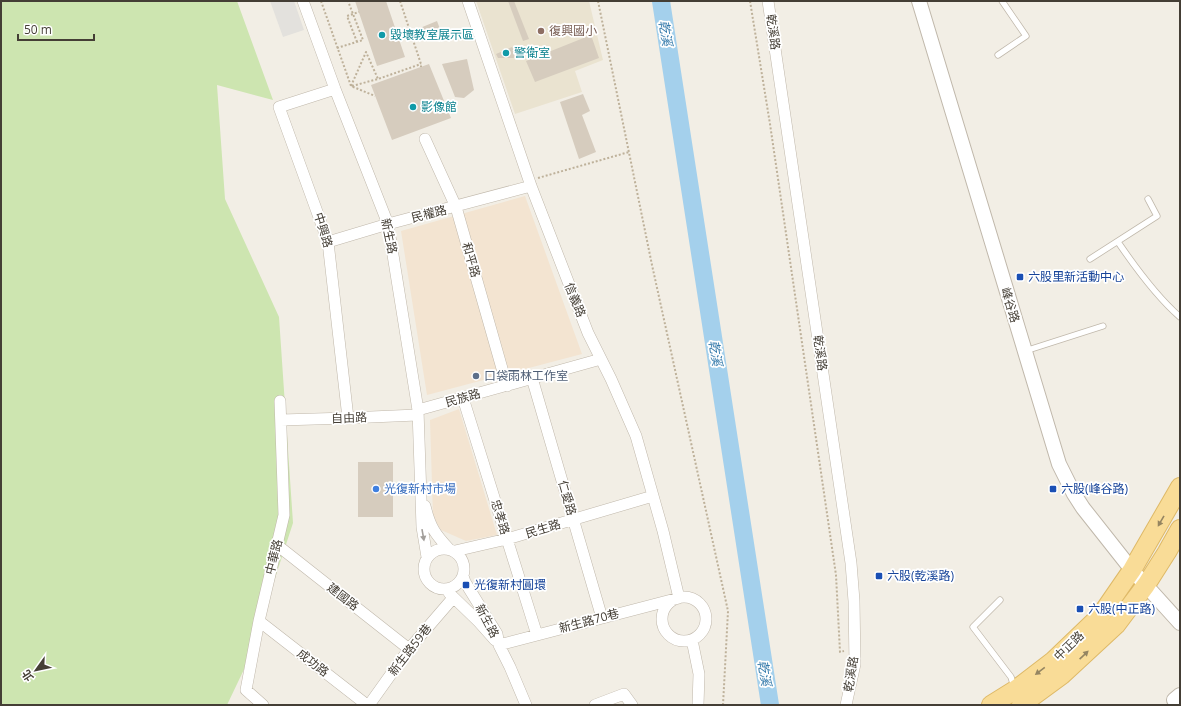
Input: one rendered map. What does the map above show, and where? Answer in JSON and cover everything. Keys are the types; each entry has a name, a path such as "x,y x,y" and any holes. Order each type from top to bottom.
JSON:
{"main road":[{"name":"中正路","path":"1018,697 1101,615 1132,570 1180,487"},
{"name":"中正路","path":"991,705 1018,697 1062,675 1116,625 1146,585 1180,529"}],"street":[{"name":"新生路","path":"303,1 335,89 388,224 418,413 422,527 427,557 424,563 425,576 433,586 446,589 453,598 479,622 499,645"},
{"name":"信義路","path":"468,1 530,184 588,333 611,379 636,436 663,531 679,598"},
{"name":"乾溪路","path":"768,1 851,563 854,601 855,664 846,705"},
{"name":"峰谷路","path":"919,1 1058,464 1083,508 1132,570 1180,623"},
{"name":"中興路","path":"335,89 279,107 328,242 348,418"},
{"name":"和平路","path":"425,139 456,207 506,386"},
{"name":"民權路","path":"328,242 388,224 456,207 530,184"},
{"name":"民族路","path":"418,413 463,398 601,358"},
{"name":"仁愛路","path":"532,378 602,618"},
{"name":"忠孝路","path":"463,398 537,635"},
{"name":"中華路","path":"263,705 246,690 259,621 284,515 280,401"},
{"name":"自由路","path":"281,420 348,418 418,413"},
{"name":"新生路","path":"421,484 428,517 434,533 463,560 463,576 497,634 499,645 526,705"},
{"name":"民生路","path":"452,550 507,539 653,496"},
{"name":"建國路","path":"277,545 409,649"},
{"path":"427,557 431,552 437,549 452,550"},
{"path":"446,589 452,588 463,576"},
{"name":"新生路59巷","path":"368,705 409,649 453,598"},
{"path":"679,598 694,600 700,604 704,610 706,624 703,631 692,640 685,642 671,637 666,632 663,625 664,612 673,601 679,598"},
{"name":"新生路70巷","path":"499,645 679,598"},
{"name":"成功路","path":"259,621 368,705"},
{"path":"692,640 699,674 698,705"},
{"path":"595,705 624,694 632,705"}],"lane":[{"path":"998,55 1026,36 1002,1"},
{"path":"1090,259 1157,216 1148,199"},
{"path":"1118,242 1136,267 1172,310 1180,317"},
{"path":"1024,351 1103,326"},
{"path":"1000,600 973,627 1011,677 1018,697"}],"path":[{"path":"321,1 351,86 375,96"},
{"path":"337,48 363,40 348,1"},
{"path":"351,86 421,65 400,1"},
{"path":"598,1 652,265 728,611 723,705"},
{"path":"750,1 772,131 836,575 840,652"},
{"path":"356,42 347,16 359,12"},
{"path":"351,86 366,52 378,79"},
{"path":"530,184 629,152"}],"shaded area":[{"path":"270,1 294,1 304,30 283,37"},
{"name":"復興國小","path":"476,1 589,1 603,60 575,71 582,92 515,114"},
{"path":"525,196 582,354 427,395 401,231"},
{"path":"459,409 497,535 466,541 441,530 433,517 430,420"}],"green space":[{"path":"1,1 237,1 273,100 217,85 225,199 279,317 293,523 248,661 227,705 1,705"}],"building":[{"name":"毀壞教室展示區","path":"355,1 386,1 405,57 377,66"},
{"path":"508,1 514,1 529,39 523,41"},
{"path":"437,21 440,29 418,37 415,30"},
{"path":"591,35 599,58 535,82 526,61"},
{"name":"警衛室","path":"512,47 515,52 514,58 498,58 496,54"},
{"path":"467,59 474,90 464,98 455,97 442,64"},
{"name":"影像館","path":"429,64 451,118 392,140 371,85"},
{"path":"583,94 590,111 582,115 596,152 579,159 560,102"},
{"name":"光復新村市場","path":"358,462 393,462 393,517 358,517"}],"waterway":[{"name":"乾溪","path":"661,1 770,705"}],"place":[{"name":"復興國小","path":"541,31"},
{"name":"毀壞教室展示區","path":"382,35"},
{"name":"警衛室","path":"506,53"},
{"name":"影像館","path":"413,107"},
{"name":"六股里新活動中心","path":"1020,277"},
{"name":"口袋雨林工作室","path":"476,376"},
{"name":"光復新村市場","path":"376,489"},
{"name":"六股(峰谷路)","path":"1053,489"},
{"name":"六股(乾溪路)","path":"879,576"},
{"name":"光復新村圓環","path":"466,585"},
{"name":"六股(中正路)","path":"1080,609"}]}
